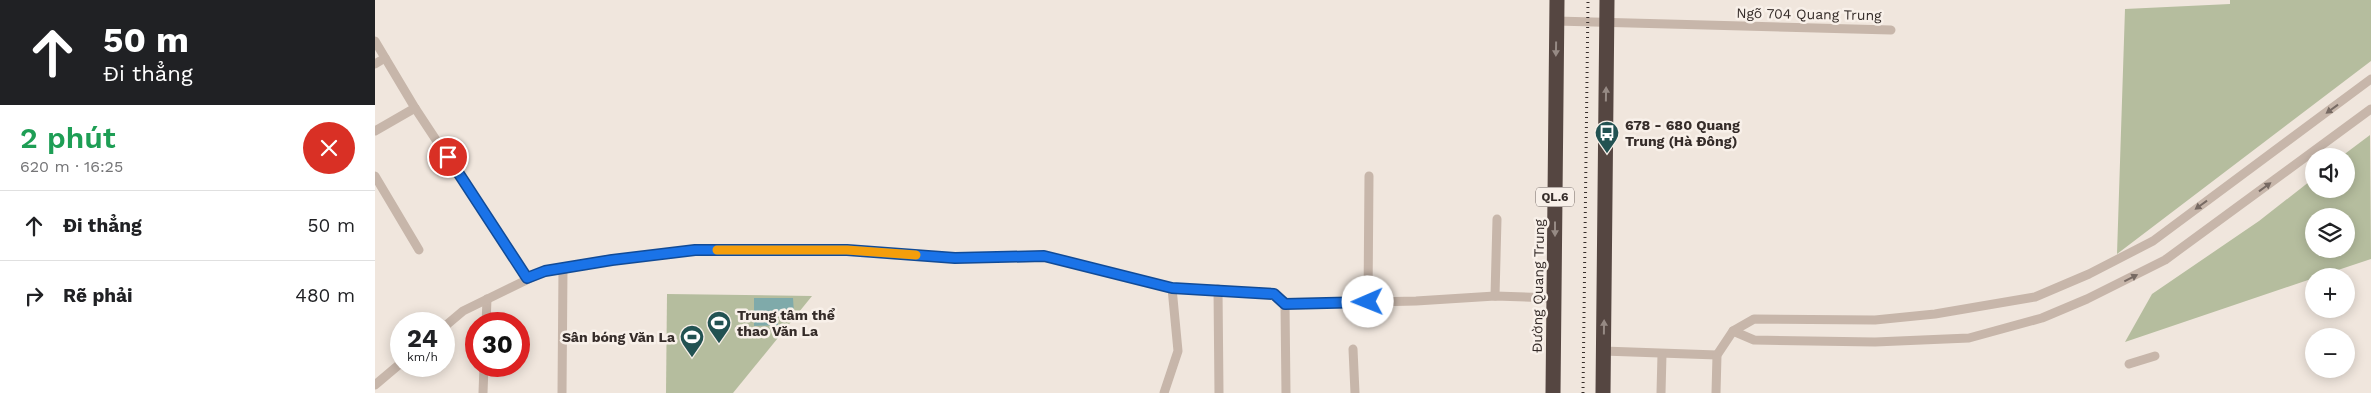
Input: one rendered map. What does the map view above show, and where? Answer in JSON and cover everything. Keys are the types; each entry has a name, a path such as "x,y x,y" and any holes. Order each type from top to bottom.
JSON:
{"highway":[{"name":"Đường Quang Trung","path":"1553,393 1557,0"},
{"path":"1603,393 1607,0"}],"street":[{"name":"Ngõ 704 Quang Trung","path":"1556,21 1891,30"},
{"path":"375,41 415,108 527,278"},
{"path":"375,64 385,58"},
{"path":"1716,393 1717,355 1733,331 1754,319 1875,320 1959,311 2035,296 2089,274 2153,240 2371,79"},
{"path":"375,131 415,108"},
{"path":"1733,331 1754,340 1875,342 1969,338 2042,318 2087,299 2165,260 2371,109"},
{"path":"375,176 419,250"},
{"path":"1368,302 1369,176"},
{"path":"1495,296 1497,219"},
{"path":"455,318 463,311 527,278 545,271 695,250 847,250 955,258 1044,256 1172,288 1219,289 1274,294 1285,304 1495,296 1554,298"},
{"path":"562,393 563,268"},
{"path":"1164,393 1178,351 1172,288"},
{"path":"1219,289 1219,393"},
{"path":"486,312 487,299"},
{"path":"1285,304 1286,393"},
{"path":"1353,349 1355,393"},
{"path":"1603,351 1717,355"},
{"path":"1661,393 1662,354"},
{"path":"2129,364 2155,356"},
{"path":"375,385 390,372"},
{"path":"483,393 484,377"}],"green space":[{"path":"2230,0 2371,0 2371,61 2117,254 2125,9 2230,4"},
{"path":"2370,135 2371,259 2344,268 2305,268 2305,281 2125,342 2152,294 2259,221 2305,185 2305,198 2355,198 2355,148 2353,148"},
{"name":"Trung tâm thể thao Văn La","path":"667,294 812,296 733,393 666,393"}],"water":[{"path":"754,298 793,298 794,314 778,314 778,325 754,326"}],"railway":[{"path":"1583,393 1588,0"}],"slow traffic":[{"path":"717,250 847,250 916,255"}],"place":[{"name":"678 - 680 Quang Trung (Hà Đông)","path":"1607,154"},
{"name":"Trung tâm thể thao Văn La","path":"719,344"},
{"name":"Sân bóng Văn La","path":"692,358"}],"route":[{"path":"448,157 527,278 545,271 612,260 695,250 847,250 955,258 1044,256 1172,288 1219,289 1274,294 1285,304 1368,302"}]}
